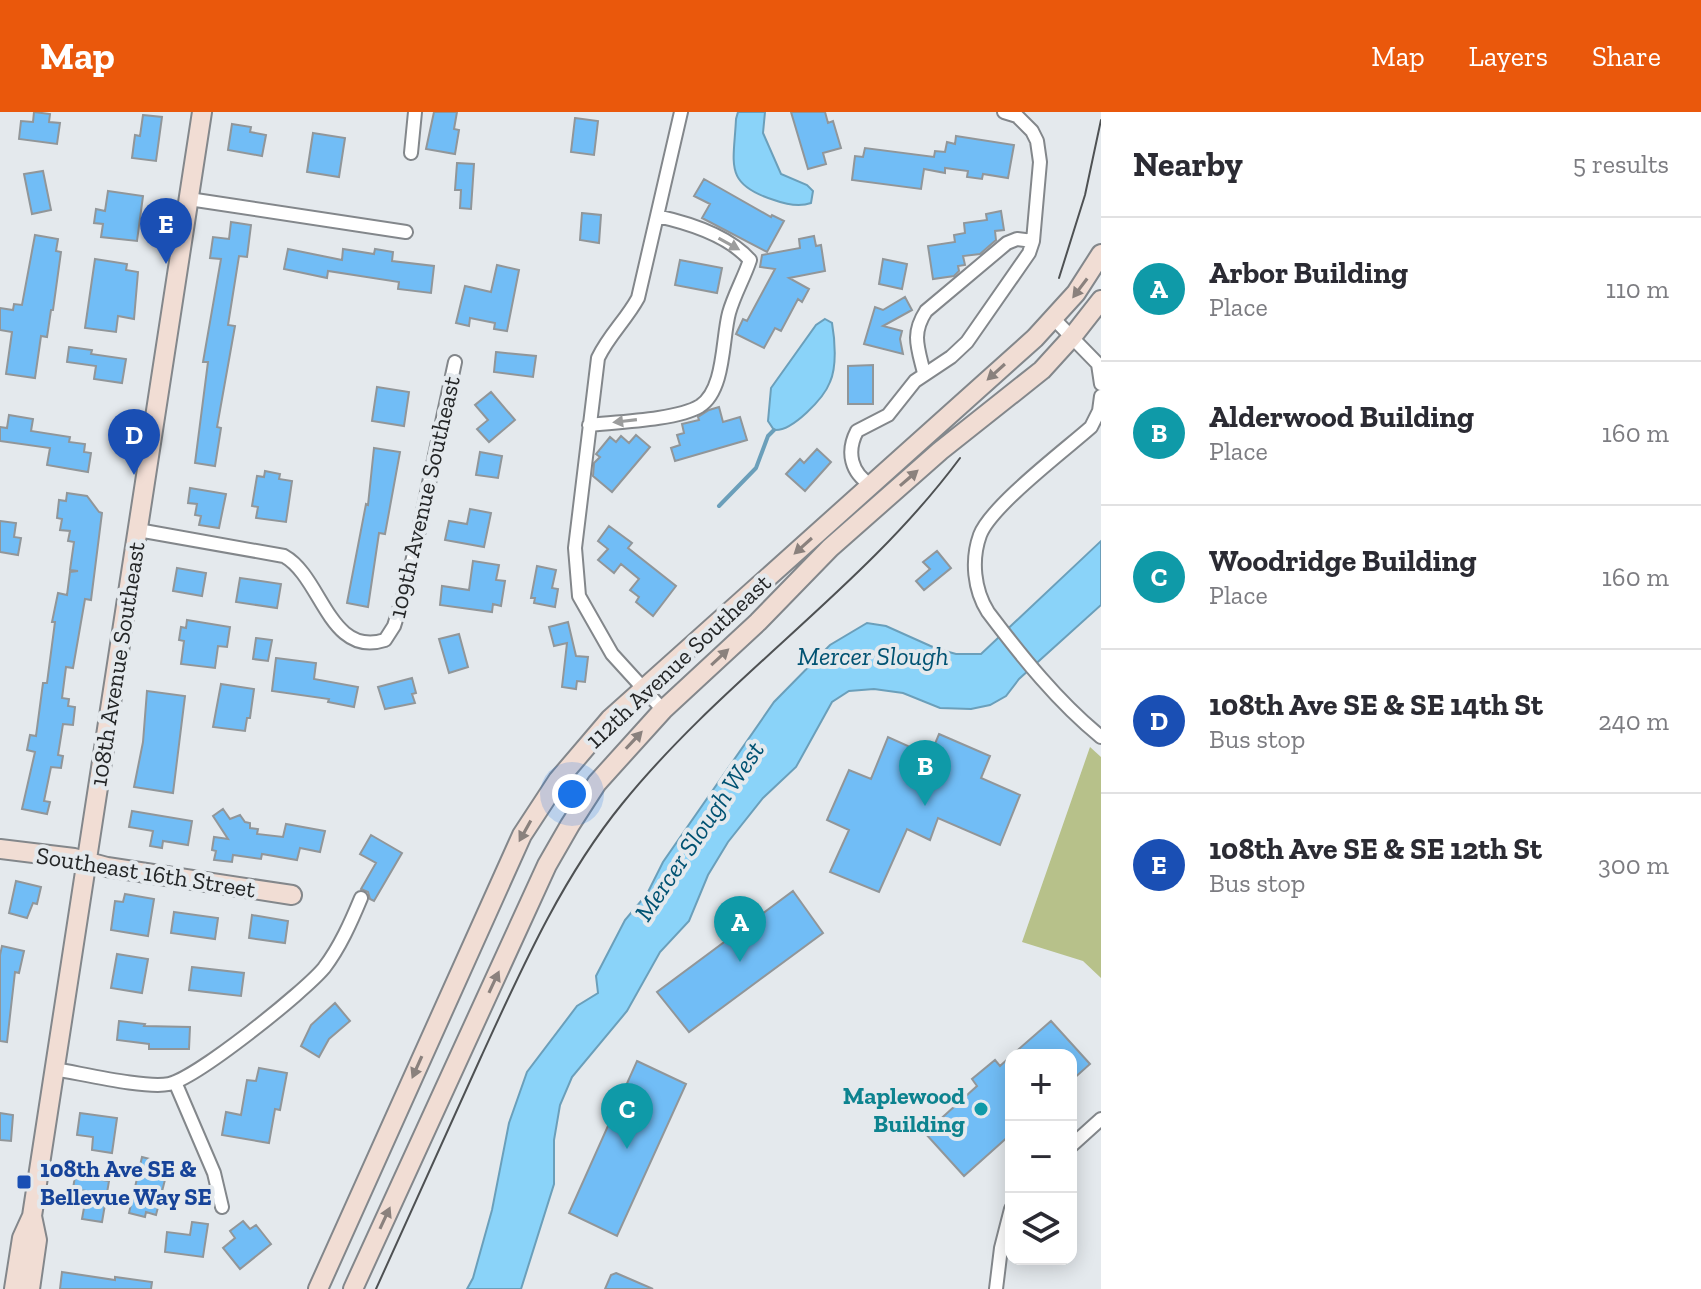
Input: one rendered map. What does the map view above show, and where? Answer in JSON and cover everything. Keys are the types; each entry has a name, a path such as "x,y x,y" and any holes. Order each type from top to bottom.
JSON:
{"main road":[{"name":"108th Avenue Southeast","path":"14,1289 22,1238 32,1216 202,112"},
{"name":"112th Avenue Southeast","path":"318,1289 522,835 558,780 610,719 1054,319 1076,293 1101,254"},
{"name":"112th Avenue Southeast","path":"353,1289 547,865 597,783 663,710 758,622 830,548 940,451 1042,370 1101,300"},
{"name":"Southeast 16th Street","path":"0,849 292,895"},
{"name":"108th Avenue Southeast","path":"30,1289 37,1240 32,1216"}],"street":[{"path":"411,153 415,112"},
{"path":"663,710 612,654 579,596 575,548 598,358 613,330 638,298 681,112"},
{"path":"871,485 854,467 850,451 853,438 863,427 888,415 924,373 951,357 967,342 1023,263 1033,241 1040,162 1037,141 1017,116 1004,112"},
{"path":"189,199 406,232"},
{"path":"589,425 689,411 707,400 719,376 730,310 743,284 750,260 742,251 704,230 657,216"},
{"path":"924,373 916,339 918,324 926,311 1007,243 1017,239 1033,241"},
{"path":"1054,319 1098,364 1101,384"},
{"name":"109th Avenue Southeast","path":"138,530 270,552 293,561 306,576 331,620 341,630 366,644 385,640 394,626 408,581 455,362"},
{"path":"1101,396 1099,411 1091,427 996,510 981,534 974,562 980,600 997,624 1049,687 1101,737"},
{"path":"54,1069 155,1085 175,1082 195,1072 303,990 334,954 361,898"},
{"path":"175,1082 214,1173 222,1207"},
{"path":"1077,1141 1101,1119"},
{"path":"996,1289 1005,1232"}],"green space":[{"path":"1090,747 1101,757 1101,978 1083,961 1022,942"}],"water":[{"path":"738,112 765,112 763,133 781,174 807,185 813,191 811,203 797,205 778,201 758,194 739,179 734,160"},
{"path":"825,319 832,323 834,337 830,382 821,397 798,420 790,426 774,430 768,421 771,388 816,325"},
{"name":"Mercer Slough","path":"1101,541 1101,605 1019,679 1006,696 990,705 971,709 940,708 903,693 874,689 849,691 832,702 796,767 763,798 728,842 708,875 689,921 660,952 627,1011 572,1077 560,1105 554,1140 554,1184 521,1289 467,1289 473,1278 492,1210 509,1123 527,1072 577,1006 598,993 596,976 625,920 647,894 663,862 774,702 830,645 867,623 886,626 956,654 981,654"}],"building":[{"path":"34,112 50,114 49,122 60,123 57,144 19,139 21,121 33,122"},
{"path":"434,112 457,112 454,129 459,130 455,154 426,149"},
{"path":"791,112 825,112 828,123 833,121 841,148 823,153 826,164 808,169"},
{"path":"143,115 162,117 156,161 132,158 135,135 140,136"},
{"path":"575,118 598,121 594,155 571,152"},
{"path":"232,124 251,127 250,132 266,135 262,156 228,150"},
{"path":"313,133 345,138 339,177 307,172"},
{"path":"956,136 1014,145 1008,178 983,174 982,179 967,177 968,171 945,168 945,173 924,169 921,189 852,180 855,156 863,157 865,148 934,157 935,151 945,152 947,142 955,144"},
{"path":"457,163 474,164 471,209 460,208 461,190 455,190"},
{"path":"43,171 51,210 32,214 24,174"},
{"path":"704,179 771,217 784,221 767,252 702,218 710,204 694,196"},
{"path":"108,191 143,196 137,241 101,237 103,224 94,223 96,209 105,211"},
{"path":"1001,211 1004,230 995,231 996,240 980,254 963,256 965,265 958,266 959,271 954,276 933,279 928,246 955,242 954,235 965,233 964,223 987,220 986,214"},
{"path":"582,213 601,215 599,243 580,240"},
{"path":"231,222 251,225 247,257 239,256 228,325 235,326 217,427 221,428 215,466 195,463 208,362 203,362 221,259 210,258 213,237 229,239"},
{"path":"35,235 58,239 56,251 61,252 53,310 47,337 41,336 35,378 6,374 12,332 0,330 0,308 13,310 14,304 22,305"},
{"path":"814,236 816,246 821,245 825,271 789,278 809,289 802,302 798,299 781,331 775,328 764,348 736,334 743,319 747,321 775,269 760,267 762,255 800,248 799,239"},
{"path":"288,249 342,260 343,249 374,254 375,249 393,252 392,261 434,266 431,293 398,289 399,282 328,271 327,278 284,269"},
{"path":"95,259 127,264 126,270 138,272 134,319 118,316 116,332 85,328"},
{"path":"883,259 907,264 902,289 879,284"},
{"path":"680,260 722,268 717,293 675,285"},
{"path":"497,265 519,270 507,331 494,329 495,323 470,318 469,326 456,323 465,286 491,292"},
{"path":"905,297 912,310 883,326 902,331 903,354 864,344 875,307 883,310"},
{"path":"69,347 126,359 122,383 94,379 96,366 67,362"},
{"path":"496,352 536,356 533,377 494,372"},
{"path":"873,365 873,404 848,404 848,366"},
{"path":"377,387 409,392 404,426 372,421"},
{"path":"491,392 515,420 489,442 477,429 488,420 475,405"},
{"path":"719,407 723,422 740,417 747,440 675,461 671,448 680,445 677,435 684,433 682,424 699,420 698,417"},
{"path":"9,415 33,419 31,431 70,437 69,442 85,444 84,452 91,453 88,472 47,465 50,448 0,441 0,427 7,428"},
{"path":"636,435 650,447 612,492 593,476 594,463 600,457 596,454 610,437 616,442 621,436 629,443"},
{"path":"374,448 400,452 385,534 379,533 368,607 347,603 368,505"},
{"path":"817,449 831,462 805,491 786,474 800,459 804,463"},
{"path":"480,452 502,456 498,478 476,475"},
{"path":"265,471 280,474 279,479 292,481 286,522 256,518 258,507 252,506 257,476 264,477"},
{"path":"190,488 226,494 219,528 199,525 201,516 195,515 197,504 188,503"},
{"path":"67,493 87,496 102,513 91,600 85,599 73,668 66,667 62,698 69,699 68,706 75,707 73,725 63,724 58,755 63,756 61,768 51,767 44,801 50,802 47,814 22,809 35,752 27,750 30,735 36,736 43,683 47,683 55,622 52,622 58,593 67,595 70,572 78,571 70,570 74,542 68,541 70,531 60,530 62,519 57,518 59,500 66,501"},
{"path":"470,509 491,513 484,547 445,540 449,521 467,524"},
{"path":"0,521 16,523 14,537 21,538 18,555 0,552"},
{"path":"609,526 632,543 628,548 676,586 653,616 636,602 639,597 630,590 639,579 621,564 614,573 598,560 608,549 598,541"},
{"path":"937,551 951,568 924,590 916,581 930,569 923,562"},
{"path":"473,561 499,565 496,580 505,581 501,606 493,604 492,612 440,605 442,586 469,590"},
{"path":"537,566 556,570 552,588 558,589 555,607 534,603 535,598 531,598"},
{"path":"177,568 206,573 202,596 173,591"},
{"path":"240,578 281,584 277,608 236,602"},
{"path":"187,620 230,627 227,647 218,646 215,668 181,664 184,641 179,640 181,627 186,628"},
{"path":"568,622 576,656 588,657 585,682 577,681 576,689 562,687 567,643 554,646 549,627"},
{"path":"459,634 468,667 449,673 439,639"},
{"path":"256,638 272,640 268,661 253,659"},
{"path":"276,658 316,663 314,679 358,687 354,707 328,702 329,699 272,691"},
{"path":"412,678 415,703 385,709 378,687"},
{"path":"221,684 254,689 245,731 213,727"},
{"path":"147,691 185,696 173,793 134,787 143,742"},
{"path":"939,734 990,756 981,778 1020,795 1000,845 938,818 930,840 907,829 879,892 830,872 849,830 827,820 849,770 871,779 888,737 930,756"},
{"path":"223,809 230,819 240,815 250,823 250,828 258,829 257,834 283,837 286,824 325,831 320,852 300,848 297,860 262,854 261,859 233,855 232,862 214,860 214,837 228,839 213,816"},
{"path":"132,811 192,821 188,845 163,841 162,848 150,846 153,831 129,827"},
{"path":"371,835 402,853 374,901 368,892 361,889 376,863 360,854"},
{"path":"16,881 41,887 37,904 33,903 27,918 9,913"},
{"path":"793,891 823,933 689,1032 657,992"},
{"path":"125,894 154,899 148,936 111,930 115,901 123,902"},
{"path":"174,912 218,918 215,939 171,933"},
{"path":"252,915 288,921 285,943 249,938"},
{"path":"2,946 24,951 19,973 15,972 7,1042 0,1041"},
{"path":"117,954 148,959 142,993 111,988"},
{"path":"192,967 244,973 241,996 189,990"},
{"path":"335,1003 350,1021 329,1039 319,1057 301,1046 311,1025"},
{"path":"119,1021 144,1026 190,1027 189,1049 149,1049 149,1044 117,1040"},
{"name":"Maplewood Building","path":"1051,1021 1076,1049 1019,1049"},
{"name":"Maplewood Building","path":"1077,1050 1090,1064 1077,1076"},
{"name":"Maplewood Building","path":"995,1060 1000,1066 1005,1061 1005,1139 964,1176 925,1133 977,1086 972,1079"},
{"path":"637,1061 686,1084 617,1236 569,1213"},
{"path":"259,1068 287,1073 280,1110 275,1109 269,1143 222,1135 226,1112 241,1115 247,1080 256,1081"},
{"path":"0,1113 13,1115 11,1141 0,1140"},
{"path":"80,1113 117,1118 112,1153 92,1150 93,1137 77,1135"},
{"path":"142,1157 169,1164 156,1215 146,1212 145,1217 129,1213"},
{"path":"75,1176 109,1181 102,1222 82,1219 87,1191 73,1189"},
{"path":"243,1221 250,1229 256,1225 271,1244 240,1269 223,1248 235,1238 230,1231"},
{"path":"192,1222 208,1224 203,1257 165,1252 167,1232 190,1235"},
{"path":"62,1272 152,1282 151,1289 60,1289"},
{"path":"616,1273 653,1289 605,1289 611,1275"}],"waterway":[{"path":"719,506 756,468 768,436 774,430"}],"tram line":[{"path":"1059,278 1085,195 1101,120"},
{"path":"376,1289 527,958 561,894 600,833 662,758 881,549 960,458"}],"place":[{"name":"108th Ave SE & SE 12th St","path":"166,264"},
{"name":"108th Ave SE & SE 14th St","path":"134,475"},
{"name":"Alderwood Building","path":"925,806"},
{"name":"Arbor Building","path":"740,962"},
{"name":"Maplewood Building","path":"981,1109"},
{"name":"Woodridge Building","path":"627,1149"},
{"name":"108th Ave SE & Bellevue Way SE","path":"24,1182"}],"water label":[{"name":"Mercer Slough West","path":"699,831"}]}
